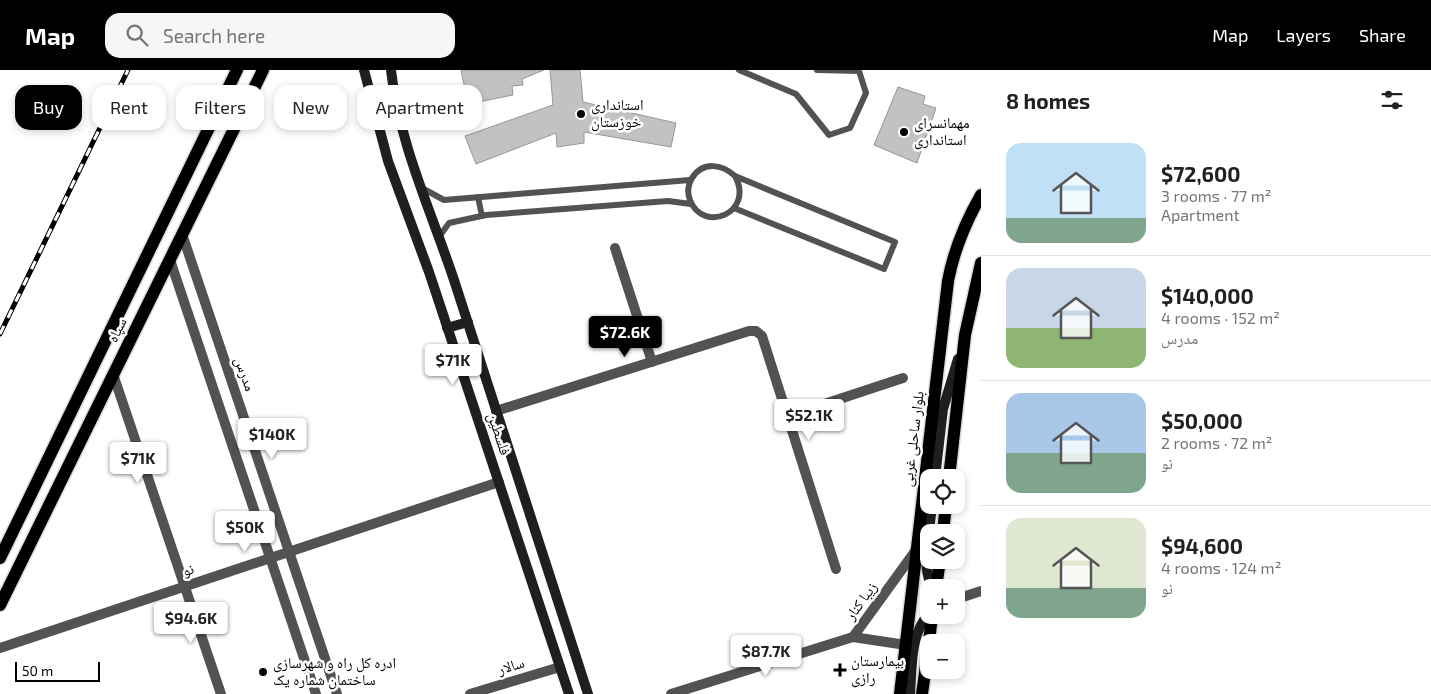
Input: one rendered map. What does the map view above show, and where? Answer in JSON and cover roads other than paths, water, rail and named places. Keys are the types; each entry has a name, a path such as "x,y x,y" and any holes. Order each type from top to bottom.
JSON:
{"main road":[{"name":"سپاه","path":"0,558 237,70"},
{"name":"سپاه","path":"0,605 263,70"},
{"name":"بلوار ساحلی غربی","path":"900,694 948,281 954,251 965,222 981,195"},
{"path":"950,469 965,335 981,263"},
{"path":"922,694 924,679"}],"street":[{"name":"فلسطین","path":"364,70 388,161 447,328 569,694"},
{"name":"فلسطین","path":"391,70 395,101 422,188 468,322 588,694"},
{"name":"مدرس","path":"182,234 337,694"},
{"path":"615,248 652,362"},
{"path":"170,260 316,694"},
{"path":"447,328 468,322"},
{"path":"496,411 749,331 756,331 762,336 836,569"},
{"path":"937,469 943,409 965,335"},
{"path":"113,374 221,694"},
{"path":"788,416 903,378"},
{"name":"نو","path":"0,648 499,482"},
{"name":"زیبا کنار","path":"671,694 853,637 916,550"},
{"path":"965,597 981,591"},
{"path":"910,694 916,633 920,624"},
{"path":"853,637 906,646"},
{"name":"سالار","path":"470,694 560,667"}],"lane":[{"path":"739,70 796,94 829,135 850,128 866,93 860,70 817,70"},
{"path":"734,208 884,269 895,242 735,176 720,166 711,165 703,168 690,180 688,188 691,204 696,211 711,217 728,214 734,208 740,192 735,176"},
{"path":"422,188 444,200 690,180"},
{"path":"478,197 482,216"},
{"path":"439,237 449,223 482,216 668,201 691,204"}],"railway":[{"path":"0,334 128,70"}],"place":[{"name":"استانداری خوزستان","path":"581,114"},
{"name":"مهمانسرای استانداری","path":"904,132"},
{"name":"بیمارستان رازی","path":"840,670"},
{"name":"ادره کل راه و شهرسازی ساختمان شماره یک","path":"263,672"}]}
